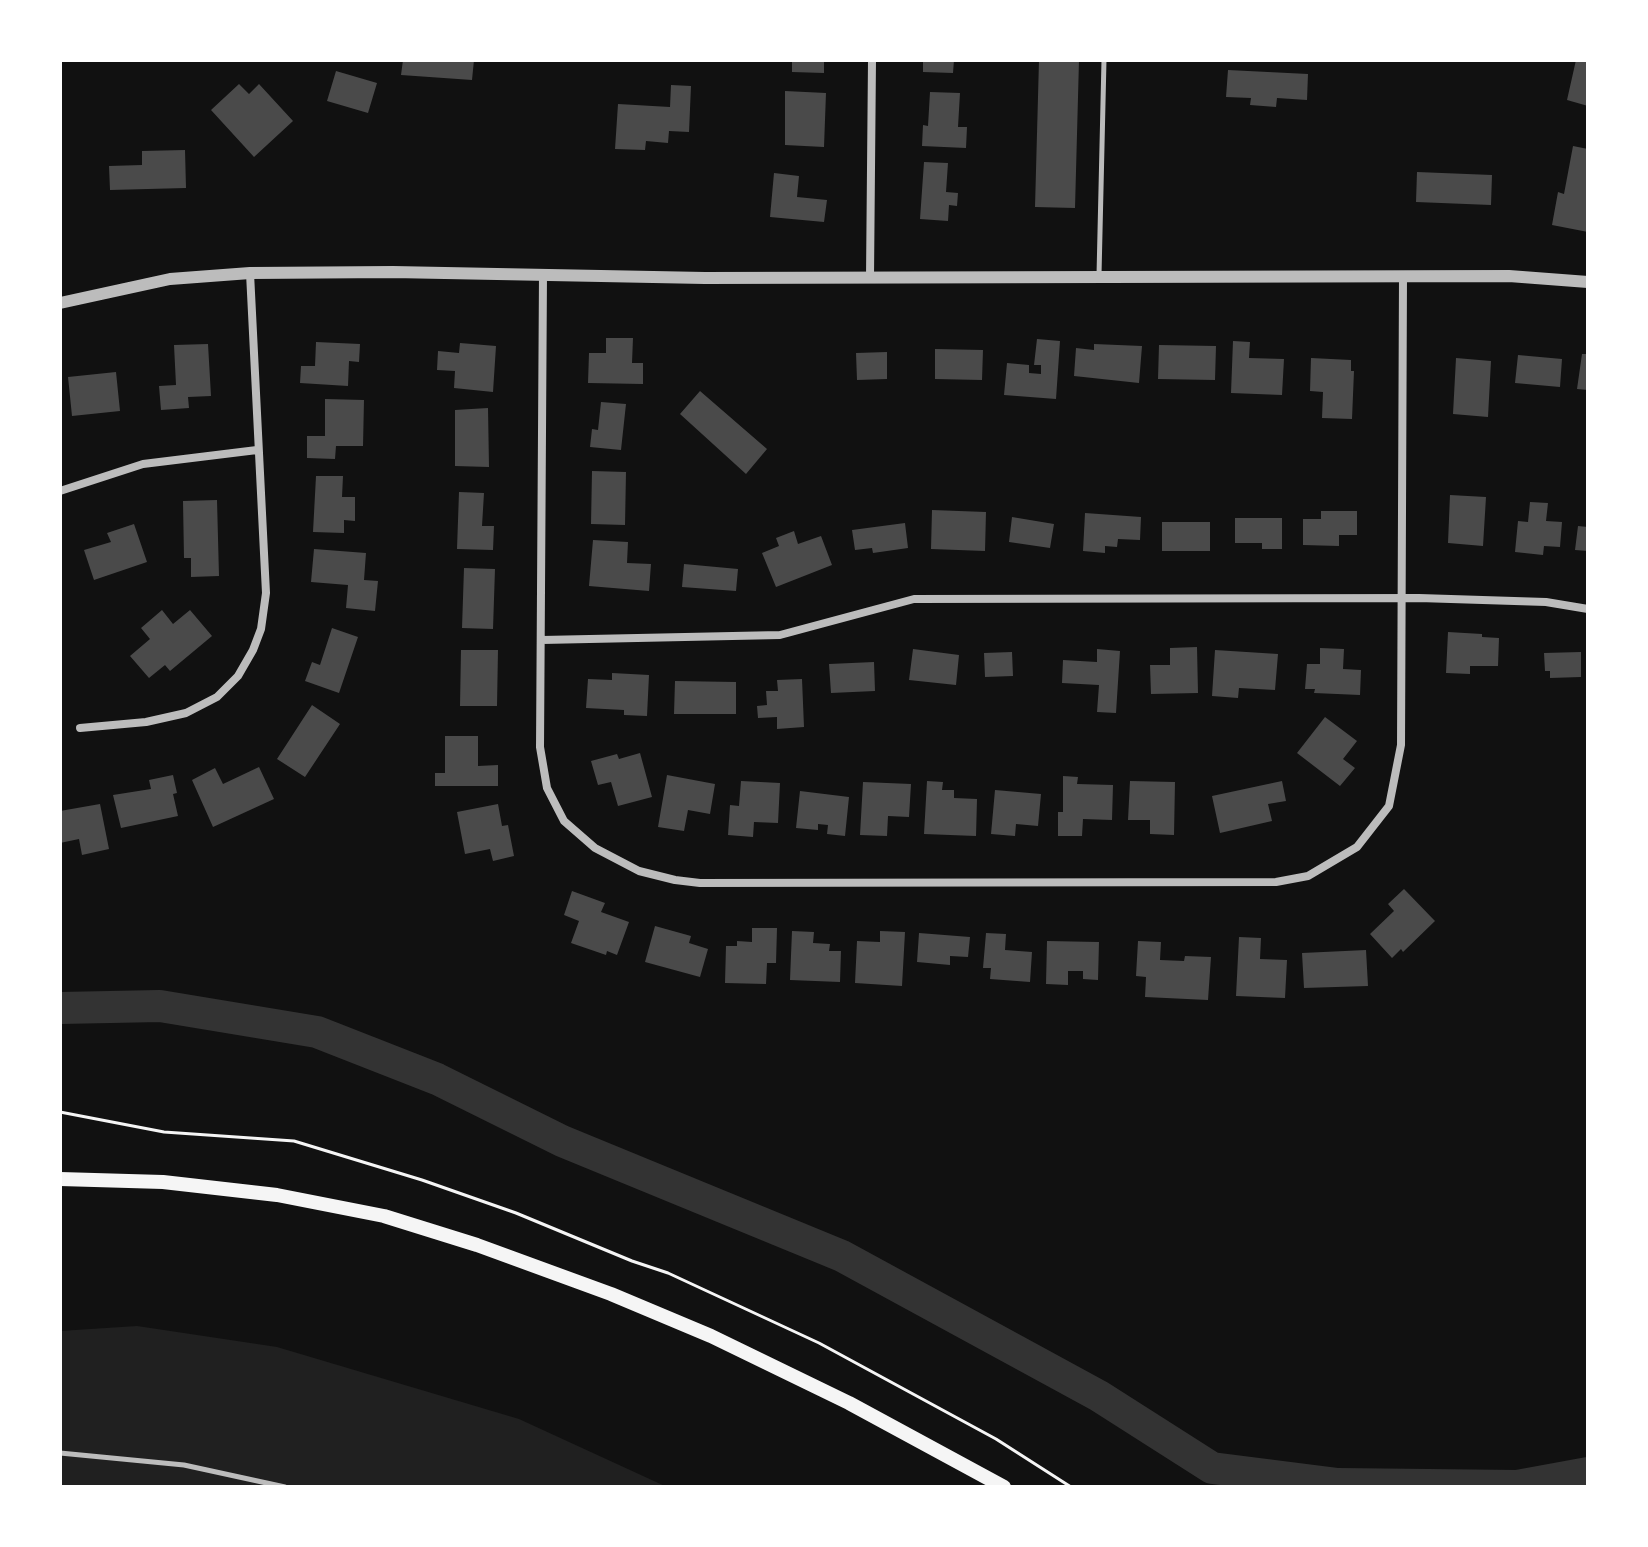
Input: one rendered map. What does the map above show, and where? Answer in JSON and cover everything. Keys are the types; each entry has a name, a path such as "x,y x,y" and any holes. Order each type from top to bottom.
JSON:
{"main road":[{"path":"60,1179 163,1182 277,1195 384,1216 477,1245 611,1294 711,1336 849,1403 1004,1487"}],"street":[{"path":"870,277 872,60"},
{"path":"80,728 146,722 186,713 217,697 238,676 261,629 266,593 250,273"},
{"path":"60,303 170,279 250,273 705,278 1509,276 1588,282"},
{"path":"543,274 540,747 547,788 564,821 595,848 639,871 700,883 1276,882 1308,876 1357,847 1389,806 1401,745 1403,276"},
{"path":"60,491 143,464 257,450"},
{"path":"542,640 780,635 914,599 1403,598 1546,602 1588,609"}],"lane":[{"path":"1099,276 1104,60"},
{"path":"60,1453 184,1465 285,1487"}],"path":[{"path":"60,1112 164,1132 294,1141 503,1208 668,1273 819,1343 996,1439 1071,1487"}],"shaded area":[{"path":"137,1326 277,1347 519,1419 667,1487 60,1487 60,1331"}],"building":[{"path":"403,60 474,60 472,80 401,75"},
{"path":"792,60 824,60 824,73 792,72"},
{"path":"923,60 954,60 953,73 923,72"},
{"path":"1039,60 1079,60 1075,208 1035,207"},
{"path":"1576,60 1588,60 1588,106 1567,100"},
{"path":"1228,70 1308,74 1307,100 1277,98 1276,107 1250,105 1251,98 1226,97"},
{"path":"336,71 377,83 368,113 327,101"},
{"path":"239,84 249,94 259,84 293,121 254,157 211,110"},
{"path":"671,85 691,86 689,132 669,131 668,143 646,141 645,150 615,149 618,104 670,107"},
{"path":"785,91 826,93 824,147 785,145"},
{"path":"930,92 960,93 958,127 967,127 966,148 922,146 923,125 928,126"},
{"path":"1573,146 1588,149 1588,232 1552,225 1558,192 1564,194"},
{"path":"185,150 186,188 110,190 109,166 142,165 142,151"},
{"path":"924,162 948,163 946,192 958,193 957,206 949,205 948,221 920,219"},
{"path":"1417,172 1492,175 1491,205 1416,202"},
{"path":"774,173 799,176 797,197 827,200 824,222 770,217"},
{"path":"606,338 633,338 632,363 643,363 643,384 588,383 589,353 606,353"},
{"path":"1037,339 1060,341 1056,399 1004,395 1007,363 1029,365 1029,373 1041,374 1041,365 1034,365"},
{"path":"1233,341 1250,342 1249,358 1284,359 1282,395 1231,393"},
{"path":"316,342 360,344 359,362 349,361 348,386 300,383 301,366 315,366"},
{"path":"460,343 496,346 493,392 454,388 455,371 437,370 438,351 459,353"},
{"path":"208,344 211,396 188,397 189,408 161,410 159,386 176,385 174,345"},
{"path":"1094,344 1142,346 1139,383 1074,376 1076,348 1094,350"},
{"path":"1159,345 1216,346 1215,380 1158,379"},
{"path":"935,349 983,350 982,380 935,379"},
{"path":"887,352 887,379 857,380 856,353"},
{"path":"1582,354 1588,354 1588,390 1577,389"},
{"path":"1518,355 1562,359 1560,387 1515,383"},
{"path":"1311,358 1351,360 1351,371 1354,371 1352,419 1322,418 1323,392 1310,391"},
{"path":"1456,358 1491,361 1488,417 1453,414"},
{"path":"116,372 120,411 72,416 68,377"},
{"path":"700,391 767,449 746,474 680,414"},
{"path":"325,399 364,400 363,446 336,446 335,459 307,458 307,436 325,436"},
{"path":"601,402 626,404 621,450 590,447 592,429 598,430"},
{"path":"488,408 489,467 455,466 455,410"},
{"path":"592,471 626,472 625,525 591,524"},
{"path":"316,476 343,476 342,497 355,497 355,521 344,520 344,533 313,532"},
{"path":"459,492 484,493 482,526 494,526 493,550 457,549"},
{"path":"1450,495 1486,497 1483,546 1448,543"},
{"path":"217,500 219,576 191,577 191,558 184,558 183,501"},
{"path":"1530,502 1548,503 1546,521 1562,522 1560,547 1544,546 1543,555 1515,552 1518,521 1528,522"},
{"path":"932,510 986,512 985,551 931,549"},
{"path":"1321,511 1357,511 1357,535 1339,535 1339,546 1303,545 1303,519 1321,519"},
{"path":"1085,513 1141,517 1140,540 1118,539 1117,547 1105,546 1105,553 1083,551"},
{"path":"1012,517 1054,524 1050,548 1009,542"},
{"path":"1235,518 1282,518 1282,549 1262,549 1262,543 1235,543"},
{"path":"1162,522 1210,522 1210,551 1162,551"},
{"path":"905,523 908,548 873,553 872,548 855,550 852,530"},
{"path":"134,524 147,562 94,580 84,550 111,542 107,533"},
{"path":"1578,526 1588,527 1588,551 1575,550"},
{"path":"794,531 798,544 821,536 832,565 776,587 762,553 779,546 776,538"},
{"path":"593,540 628,542 627,563 651,564 649,591 589,586"},
{"path":"314,549 366,553 364,580 378,581 375,611 346,608 348,585 311,582"},
{"path":"684,564 738,569 736,591 682,587"},
{"path":"464,568 495,569 493,629 462,628"},
{"path":"162,610 173,624 190,610 212,636 170,671 165,665 149,678 130,656 150,639 141,628"},
{"path":"332,628 358,637 339,693 305,681 312,662 320,665"},
{"path":"1448,632 1499,638 1498,666 1470,666 1470,674 1446,673"},
{"path":"1197,647 1198,693 1151,694 1150,665 1170,665 1170,648"},
{"path":"1320,648 1344,649 1343,669 1361,670 1360,695 1314,693 1315,689 1305,689 1307,664 1320,664"},
{"path":"913,649 959,655 956,685 909,680"},
{"path":"1097,649 1120,651 1116,713 1097,712 1099,685 1062,683 1063,660 1097,662"},
{"path":"461,650 498,650 497,706 460,706"},
{"path":"1215,650 1278,654 1275,690 1239,688 1238,698 1212,696"},
{"path":"1012,652 1013,676 985,677 984,653"},
{"path":"1581,652 1581,677 1550,678 1550,671 1545,671 1544,653"},
{"path":"874,662 875,691 831,693 829,664"},
{"path":"612,673 649,675 647,716 624,715 624,710 586,708 588,679 612,680"},
{"path":"802,679 804,727 777,729 777,717 758,718 757,706 767,705 766,691 778,691 777,680"},
{"path":"675,681 736,682 736,714 674,714"},
{"path":"312,705 340,724 305,777 277,759"},
{"path":"1325,717 1357,741 1343,759 1355,768 1340,786 1297,753"},
{"path":"445,736 478,736 478,766 498,765 498,786 435,786 435,773 445,773"},
{"path":"640,753 652,797 618,806 611,782 598,785 591,761 617,754 619,759"},
{"path":"259,767 274,799 213,827 192,780 215,768 223,784"},
{"path":"173,775 178,816 121,828 113,795 151,789 149,780"},
{"path":"667,775 715,784 710,814 688,810 684,831 658,827"},
{"path":"1063,776 1078,777 1077,784 1113,785 1112,820 1083,819 1082,836 1058,836 1058,812 1063,812"},
{"path":"741,781 780,783 778,823 754,822 753,837 728,835 730,805 739,806"},
{"path":"927,781 943,782 942,790 954,790 954,798 977,799 976,836 924,834"},
{"path":"1130,781 1175,782 1174,835 1150,834 1150,820 1128,820"},
{"path":"1282,781 1286,801 1268,804 1272,821 1220,833 1212,796"},
{"path":"863,782 911,784 909,817 888,816 887,836 860,835"},
{"path":"995,790 1041,794 1038,826 1016,824 1015,836 991,834"},
{"path":"800,791 849,797 845,836 827,834 828,825 818,824 818,830 796,828"},
{"path":"100,804 109,849 82,855 79,839 60,843 60,811"},
{"path":"498,804 502,826 508,825 514,856 493,861 490,849 465,854 457,812"},
{"path":"1404,889 1435,921 1403,952 1401,949 1392,958 1370,934 1394,911 1388,904"},
{"path":"572,891 605,903 601,912 629,922 617,955 607,951 606,955 571,943 579,921 564,915"},
{"path":"655,926 691,936 689,943 708,949 700,977 645,962"},
{"path":"752,928 777,928 776,963 767,963 766,984 725,983 726,946 737,946 737,941 752,942"},
{"path":"792,931 814,932 813,943 830,944 829,951 841,951 840,982 790,980"},
{"path":"880,931 905,932 902,986 855,983 857,941 880,942"},
{"path":"919,933 970,937 968,957 950,956 950,965 917,962"},
{"path":"986,933 1006,934 1005,950 1032,952 1030,982 990,979 991,968 983,968"},
{"path":"1239,937 1261,938 1260,959 1287,960 1285,998 1236,996"},
{"path":"1047,941 1099,942 1098,980 1083,979 1083,971 1068,971 1068,985 1046,984"},
{"path":"1138,941 1161,942 1160,960 1184,961 1185,956 1211,957 1208,1000 1145,997 1146,977 1136,976"},
{"path":"1366,950 1368,986 1304,988 1302,953"}],"waterway":[{"path":"60,1008 160,1006 317,1032 437,1079 562,1141 842,1256 1099,1396 1212,1468 1338,1484 1517,1486 1588,1473"}]}
